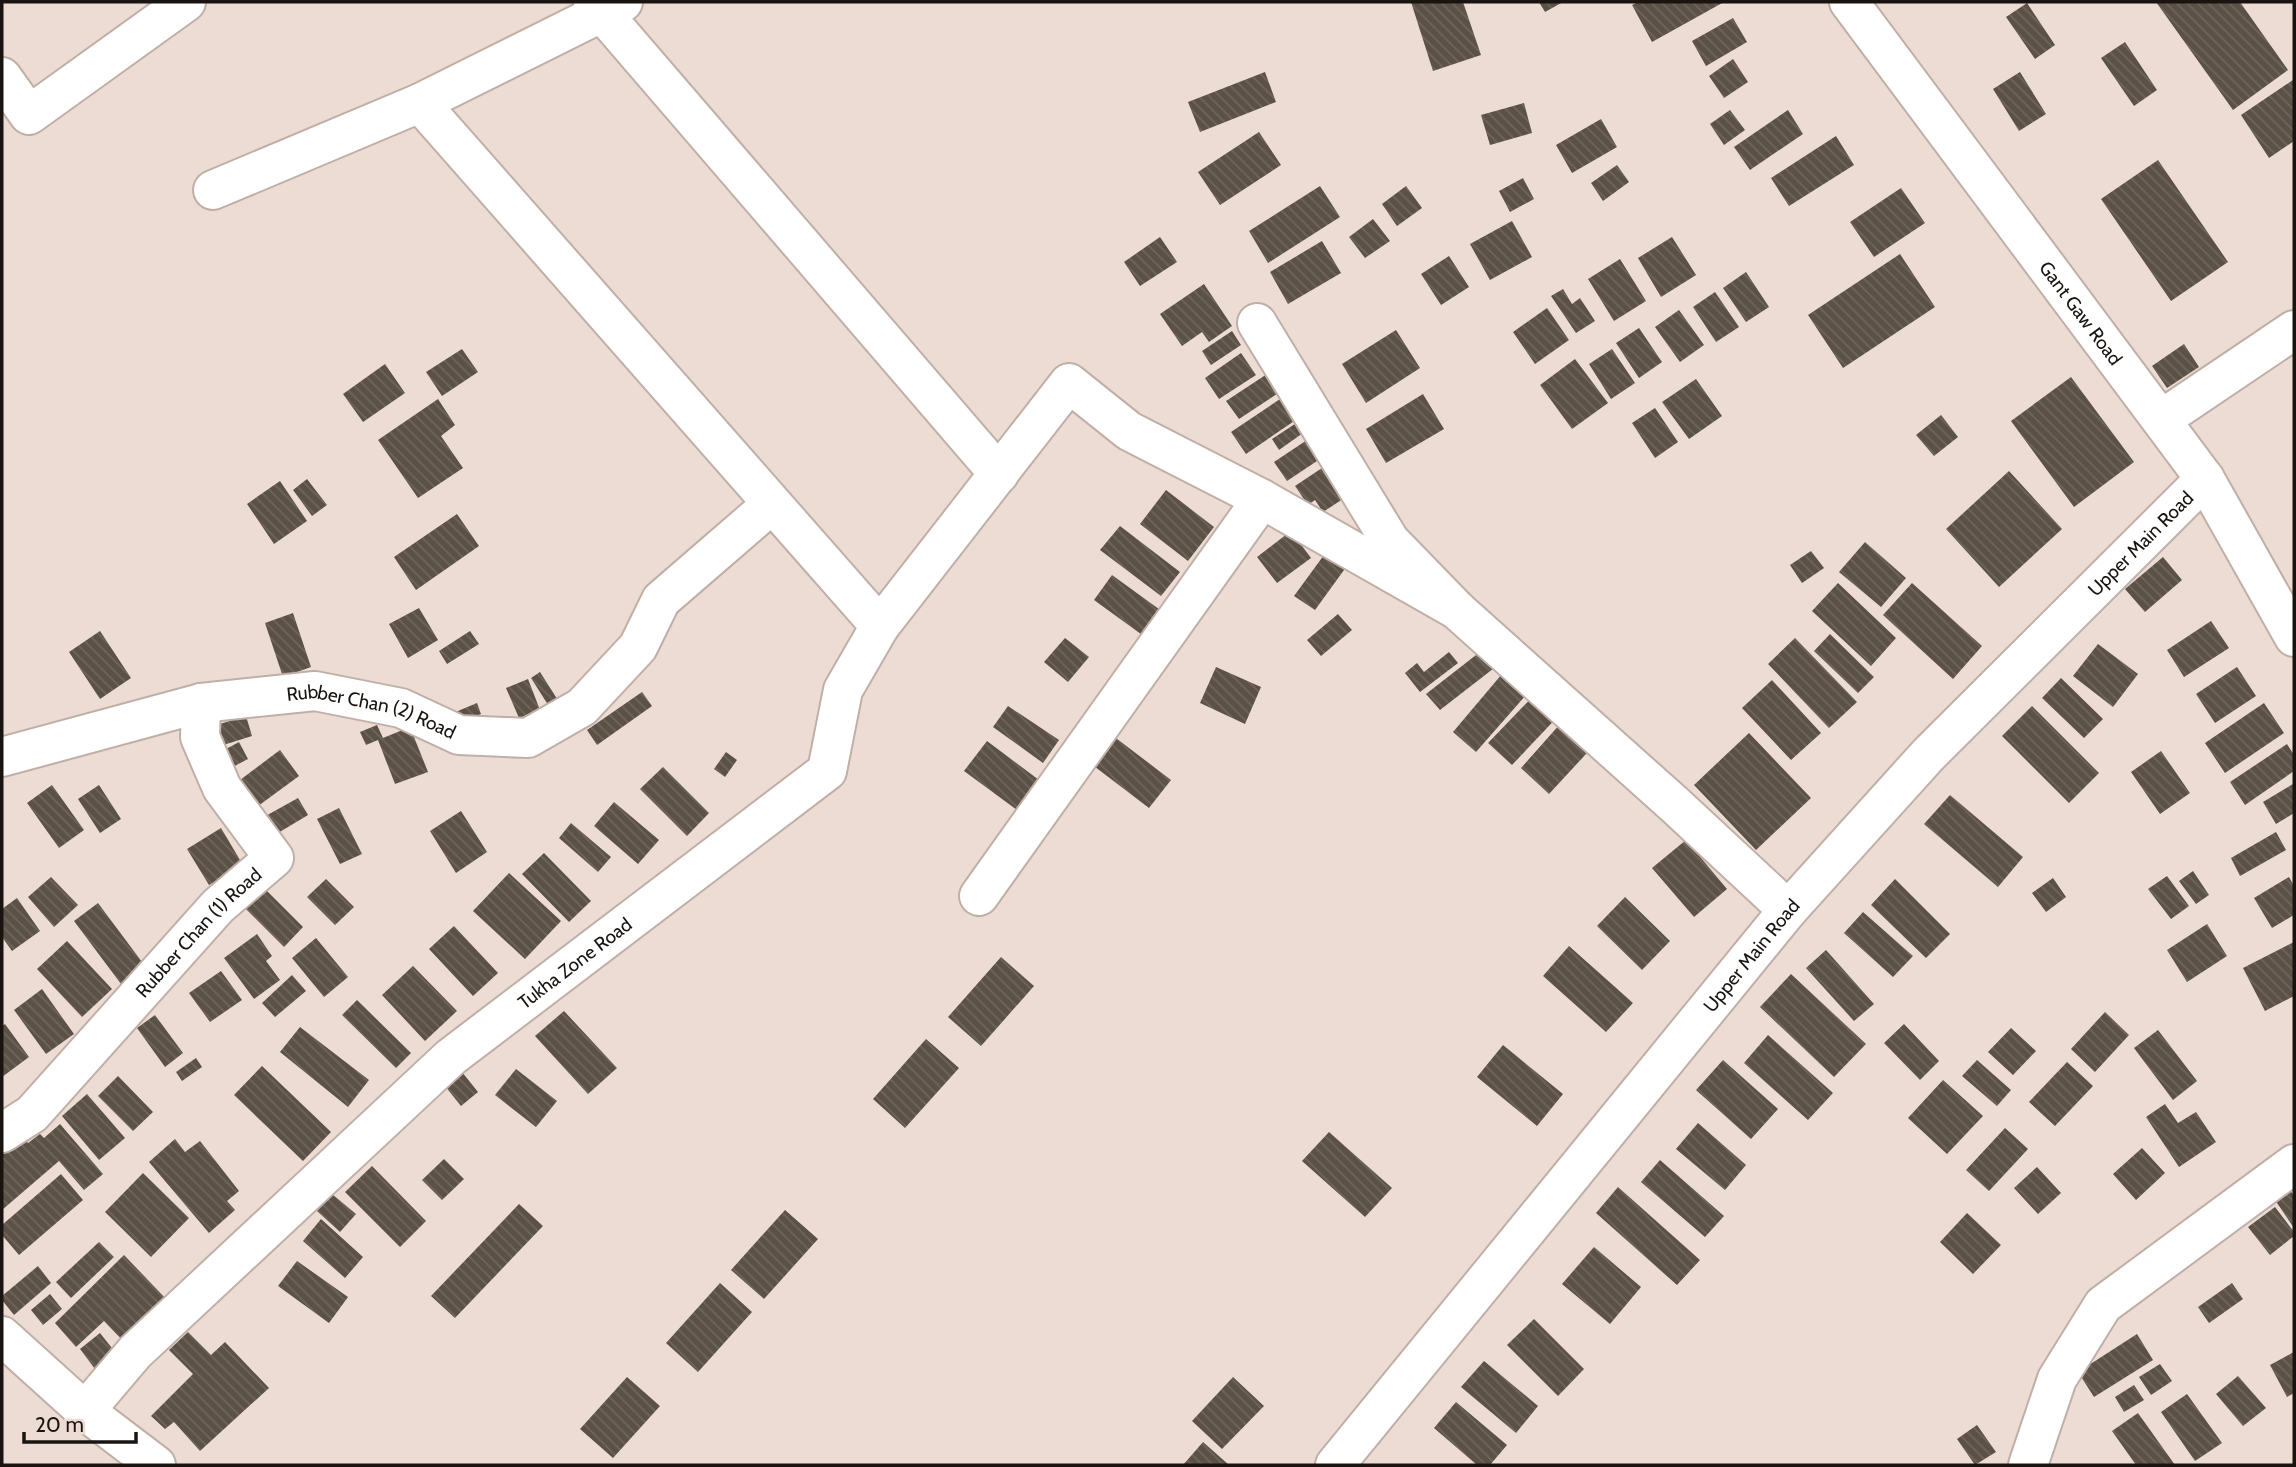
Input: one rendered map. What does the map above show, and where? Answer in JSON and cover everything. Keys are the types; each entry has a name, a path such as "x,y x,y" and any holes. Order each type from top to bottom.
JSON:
{"street":[{"path":"2,77 29,115 186,2"},
{"name":"Gant Gaw Road","path":"1849,2 2205,480 2285,596 2294,637"},
{"path":"213,190 420,103 606,5 999,474"},
{"path":"420,103 880,626"},
{"path":"1257,323 1390,541 1457,610 1788,910"},
{"path":"2162,419 2294,330"},
{"name":"Tukha Zone Road","path":"85,1411 135,1352 451,1057 827,771 843,691 880,626 1069,383 1129,431 1262,499"},
{"name":"Upper Main Road","path":"1335,1465 1788,910 1928,755 2205,480"},
{"path":"979,896 1262,499 1457,610"},
{"name":"Rubber Chan (2) Road","path":"2,757 201,704 315,691 401,708 459,735 528,738 582,707 638,647 661,600 772,504"},
{"name":"Rubber Chan (1) Road","path":"2,1133 32,1114 218,906 274,858 222,788 200,737 201,704"},
{"path":"2028,1465 2057,1379 2103,1305 2294,1164"},
{"path":"2,1336 85,1411 156,1465"}],"building":[{"path":"1411,2 1463,2 1481,55 1433,71"},
{"path":"1539,2 1563,2 1545,12"},
{"path":"1638,2 1724,2 1652,42 1632,5"},
{"path":"2156,2 2240,2 2288,70 2233,110"},
{"path":"2027,3 2055,45 2035,59 2006,17"},
{"path":"1733,18 1747,42 1706,66 1692,41"},
{"path":"2125,42 2157,90 2134,106 2101,58"},
{"path":"1733,59 1748,82 1724,98 1709,76"},
{"path":"1265,72 1276,102 1200,132 1188,102"},
{"path":"2020,72 2046,114 2019,131 1993,89"},
{"path":"2293,80 2294,141 2269,158 2241,115"},
{"path":"1524,103 1532,133 1490,145 1481,115"},
{"path":"1730,110 1745,130 1724,145 1710,124"},
{"path":"1788,110 1803,134 1750,170 1734,147"},
{"path":"1601,119 1617,147 1572,173 1556,145"},
{"path":"1259,132 1281,165 1220,205 1198,172"},
{"path":"1836,136 1854,165 1789,206 1771,178"},
{"path":"2158,160 2228,262 2171,301 2101,199"},
{"path":"1617,165 1629,182 1603,201 1591,183"},
{"path":"1523,178 1534,199 1510,212 1499,191"},
{"path":"1320,186 1340,217 1268,263 1249,231"},
{"path":"1406,186 1422,208 1397,226 1382,204"},
{"path":"1901,188 1925,223 1874,257 1850,222"},
{"path":"1373,219 1390,241 1365,258 1349,237"},
{"path":"1512,221 1532,257 1490,280 1470,244"},
{"path":"1160,237 1177,262 1140,286 1124,262"},
{"path":"1672,237 1696,275 1661,297 1638,258"},
{"path":"1322,241 1341,273 1288,304 1270,272"},
{"path":"1900,254 1935,307 1843,368 1808,315"},
{"path":"1449,256 1469,287 1441,305 1421,274"},
{"path":"1620,259 1646,301 1614,321 1588,279"},
{"path":"1746,272 1769,307 1746,322 1723,288"},
{"path":"1204,284 1232,326 1209,342 1202,332 1182,346 1160,314"},
{"path":"1563,289 1572,304 1580,298 1595,321 1576,333 1551,296"},
{"path":"1715,292 1739,327 1716,342 1693,307"},
{"path":"1547,308 1569,340 1535,364 1513,332"},
{"path":"1679,310 1704,345 1680,362 1655,327"},
{"path":"1639,328 1662,362 1639,378 1616,343"},
{"path":"1396,330 1420,368 1366,403 1342,364"},
{"path":"1232,331 1241,345 1211,365 1202,351"},
{"path":"2184,344 2199,367 2167,388 2152,366"},
{"path":"462,349 478,372 442,396 426,372"},
{"path":"1612,349 1635,383 1611,399 1589,364"},
{"path":"1241,353 1256,375 1219,399 1205,378"},
{"path":"1575,359 1608,403 1572,429 1540,385"},
{"path":"385,364 405,393 363,422 343,394"},
{"path":"1276,368 1289,386 1239,419 1226,401"},
{"path":"2071,377 2134,462 2074,507 2011,421"},
{"path":"1696,379 1722,416 1689,439 1662,402"},
{"path":"1292,391 1306,413 1246,454 1231,432"},
{"path":"1423,394 1444,429 1386,463 1366,429"},
{"path":"438,399 455,425 441,436 463,468 418,498 378,440"},
{"path":"1655,408 1678,442 1655,458 1632,423"},
{"path":"1941,415 1958,437 1934,456 1916,435"},
{"path":"1304,418 1310,428 1279,450 1272,439"},
{"path":"1319,432 1332,451 1287,481 1274,462"},
{"path":"1328,464 1349,495 1323,512 1315,500 1308,505 1295,486"},
{"path":"2009,471 2062,529 1999,587 1946,529"},
{"path":"307,479 327,505 312,516 293,490"},
{"path":"280,481 307,521 274,544 247,504"},
{"path":"1166,490 1214,527 1188,561 1140,524"},
{"path":"457,514 479,546 416,590 394,557"},
{"path":"1120,526 1180,572 1161,596 1100,550"},
{"path":"1291,531 1311,558 1277,583 1257,557"},
{"path":"1865,542 1906,578 1881,607 1839,572"},
{"path":"1332,544 1352,559 1315,610 1294,596"},
{"path":"1811,551 1824,568 1802,583 1790,565"},
{"path":"2163,557 2182,580 2145,612 2125,589"},
{"path":"1112,575 1163,612 1145,637 1094,600"},
{"path":"1838,583 1896,638 1871,666 1812,611"},
{"path":"1912,583 1982,646 1953,679 1883,615"},
{"path":"419,608 438,640 408,658 389,624"},
{"path":"293,613 311,667 283,677 265,623"},
{"path":"1338,614 1352,630 1321,656 1307,640"},
{"path":"2211,621 2229,648 2184,677 2167,650"},
{"path":"100,631 131,678 100,699 69,652"},
{"path":"470,631 479,644 447,664 439,651"},
{"path":"1830,634 1874,677 1858,693 1814,651"},
{"path":"1065,638 1089,657 1068,682 1044,662"},
{"path":"1795,638 1857,702 1829,728 1768,664"},
{"path":"2098,644 2138,674 2113,707 2073,676"},
{"path":"1485,648 1498,665 1440,710 1426,694"},
{"path":"1449,652 1458,663 1420,692 1405,673 1417,663 1424,672"},
{"path":"1216,667 1261,687 1245,724 1200,703"},
{"path":"2237,667 2256,696 2215,723 2196,694"},
{"path":"540,672 561,705 552,711 531,678"},
{"path":"1502,674 1526,695 1476,752 1453,732"},
{"path":"2061,678 2103,719 2084,738 2042,698"},
{"path":"528,679 540,710 519,718 506,688"},
{"path":"1772,680 1821,733 1791,760 1742,708"},
{"path":"1542,687 1565,709 1512,765 1488,743"},
{"path":"642,692 652,706 597,745 587,730"},
{"path":"477,703 481,714 450,727 446,716"},
{"path":"2264,703 2284,733 2225,773 2205,743"},
{"path":"1008,706 1059,740 1043,763 993,727"},
{"path":"2032,706 2099,773 2069,803 2002,736"},
{"path":"1569,714 1598,741 1549,794 1521,768"},
{"path":"246,716 252,736 217,747 210,727"},
{"path":"377,725 383,738 410,727 428,772 395,784 378,740 366,745 360,732"},
{"path":"1108,732 1171,780 1149,808 1086,760"},
{"path":"1749,733 1811,798 1756,850 1694,785"},
{"path":"987,741 1039,780 1017,810 964,771"},
{"path":"239,742 248,759 223,772 215,755"},
{"path":"2287,744 2294,755 2294,771 2245,805 2230,782"},
{"path":"280,750 299,776 246,815 228,789"},
{"path":"2161,751 2190,793 2160,814 2131,772"},
{"path":"726,752 737,760 725,777 714,769"},
{"path":"663,767 709,813 687,836 640,789"},
{"path":"2293,784 2294,813 2276,824 2263,802"},
{"path":"52,785 84,830 59,848 27,803"},
{"path":"99,785 121,819 100,833 78,799"},
{"path":"1950,795 2023,857 1998,887 1924,824"},
{"path":"298,798 308,815 273,836 262,818"},
{"path":"614,802 659,840 638,864 594,826"},
{"path":"339,808 362,854 340,864 317,819"},
{"path":"461,811 487,852 456,873 430,831"},
{"path":"571,823 611,857 598,872 559,838"},
{"path":"221,828 243,865 209,885 187,849"},
{"path":"2276,832 2286,850 2240,876 2231,858"},
{"path":"1686,840 1727,889 1694,917 1652,868"},
{"path":"544,853 591,901 569,922 522,874"},
{"path":"2193,871 2209,895 2196,904 2179,881"},
{"path":"509,873 561,921 525,959 473,911"},
{"path":"2167,876 2189,906 2171,919 2148,889"},
{"path":"51,877 78,905 54,927 28,897"},
{"path":"2289,877 2294,886 2294,915 2272,928 2254,898"},
{"path":"2053,878 2066,897 2046,912 2032,893"},
{"path":"326,879 354,907 335,925 307,897"},
{"path":"1895,879 1950,934 1926,958 1871,905"},
{"path":"266,890 303,927 284,947 246,909"},
{"path":"1625,897 1670,941 1642,970 1597,926"},
{"path":"17,898 40,931 12,951 2,937 2,909"},
{"path":"98,903 145,966 121,984 74,921"},
{"path":"1863,912 1913,956 1893,977 1844,933"},
{"path":"2207,924 2227,956 2187,982 2167,950"},
{"path":"454,926 498,973 473,996 429,949"},
{"path":"257,934 272,956 266,961 280,980 254,999 224,958"},
{"path":"316,938 348,977 324,997 292,958"},
{"path":"67,941 112,989 82,1017 37,969"},
{"path":"2294,942 2294,996 2265,1011 2243,968"},
{"path":"1569,946 1633,1003 1606,1032 1543,976"},
{"path":"1826,950 1874,1004 1854,1021 1806,968"},
{"path":"1001,957 1034,986 981,1046 948,1017"},
{"path":"413,966 457,1011 425,1041 382,995"},
{"path":"221,971 242,1000 210,1022 189,993"},
{"path":"1791,974 1866,1044 1834,1077 1760,1007"},
{"path":"292,975 306,991 275,1017 262,1003"},
{"path":"42,989 74,1034 46,1054 14,1010"},
{"path":"357,1000 411,1053 396,1068 342,1015"},
{"path":"564,1011 617,1068 588,1094 535,1036"},
{"path":"2105,1012 2129,1035 2095,1072 2071,1049"},
{"path":"155,1015 183,1053 165,1067 137,1028"},
{"path":"5,1024 29,1057 2,1077 2,1026"},
{"path":"1904,1024 1939,1061 1920,1080 1884,1043"},
{"path":"300,1027 369,1080 348,1107 280,1052"},
{"path":"2011,1028 2036,1051 2013,1075 1988,1052"},
{"path":"2158,1030 2197,1081 2173,1100 2134,1048"},
{"path":"1768,1035 1833,1093 1808,1120 1744,1063"},
{"path":"926,1039 959,1068 905,1128 873,1099"},
{"path":"1503,1045 1563,1094 1537,1126 1477,1077"},
{"path":"196,1058 202,1067 182,1081 176,1072"},
{"path":"1723,1060 1778,1109 1751,1139 1696,1090"},
{"path":"1977,1060 2011,1090 1997,1106 1962,1076"},
{"path":"2067,1062 2093,1086 2055,1126 2029,1102"},
{"path":"262,1066 331,1132 303,1161 234,1095"},
{"path":"516,1069 557,1101 536,1127 495,1095"},
{"path":"462,1072 478,1092 461,1106 445,1086"},
{"path":"118,1076 153,1112 133,1131 98,1096"},
{"path":"1943,1080 1983,1116 1947,1154 1908,1118"},
{"path":"87,1094 125,1138 99,1160 62,1116"},
{"path":"2165,1104 2178,1123 2196,1112 2216,1142 2179,1167 2146,1117"},
{"path":"1698,1123 1746,1165 1725,1190 1676,1149"},
{"path":"60,1124 103,1174 84,1190 59,1161 2,1210 2,1141 15,1129 28,1143 40,1134 44,1138"},
{"path":"2005,1128 2028,1149 1989,1191 1966,1170"},
{"path":"1329,1132 1392,1188 1365,1217 1302,1161"},
{"path":"175,1139 185,1152 200,1141 239,1191 227,1201 235,1210 209,1233 149,1162"},
{"path":"2142,1148 2165,1173 2136,1200 2113,1174"},
{"path":"444,1159 464,1179 442,1200 422,1180"},
{"path":"1660,1160 1724,1216 1705,1237 1641,1182"},
{"path":"372,1166 426,1221 400,1247 345,1192"},
{"path":"2037,1167 2061,1193 2038,1214 2014,1188"},
{"path":"143,1173 189,1218 151,1257 105,1212"},
{"path":"61,1174 83,1200 19,1255 2,1235 2,1225"},
{"path":"2286,1184 2294,1196 2294,1228 2271,1194"},
{"path":"1618,1187 1700,1260 1677,1285 1596,1213"},
{"path":"332,1194 356,1214 340,1232 317,1211"},
{"path":"519,1204 543,1226 455,1318 431,1296"},
{"path":"2275,1207 2294,1232 2294,1236 2270,1255 2248,1227"},
{"path":"785,1210 818,1239 764,1299 731,1270"},
{"path":"1967,1213 2001,1245 1973,1274 1940,1242"},
{"path":"321,1219 363,1257 345,1278 303,1241"},
{"path":"99,1242 114,1257 71,1298 56,1282"},
{"path":"1594,1247 1641,1287 1610,1324 1562,1284"},
{"path":"124,1255 169,1302 126,1344 104,1321 76,1347 55,1323"},
{"path":"297,1261 348,1297 329,1323 278,1286"},
{"path":"38,1266 51,1283 14,1315 2,1300 2,1296"},
{"path":"720,1283 752,1312 698,1372 666,1343"},
{"path":"2232,1283 2243,1299 2209,1323 2198,1307"},
{"path":"50,1294 62,1309 43,1325 31,1310"},
{"path":"1534,1319 1584,1369 1558,1396 1507,1345"},
{"path":"188,1332 211,1355 225,1342 269,1388 200,1451 174,1422 165,1429 151,1416 193,1374 169,1350"},
{"path":"100,1333 115,1352 95,1369 80,1349"},
{"path":"2137,1334 2153,1360 2094,1397 2078,1372"},
{"path":"2294,1352 2294,1393 2287,1397 2270,1365"},
{"path":"1484,1361 1538,1406 1516,1433 1461,1387"},
{"path":"2160,1364 2172,1381 2151,1395 2139,1377"},
{"path":"2238,1376 2266,1408 2243,1426 2216,1394"},
{"path":"627,1377 660,1406 613,1458 580,1429"},
{"path":"1233,1377 1264,1406 1222,1449 1192,1421"},
{"path":"2134,1385 2144,1400 2124,1412 2115,1397"},
{"path":"2187,1394 2222,1443 2195,1461 2161,1412"},
{"path":"1456,1402 1507,1445 1490,1465 1477,1465 1434,1428"},
{"path":"2138,1413 2175,1465 2136,1465 2112,1431"},
{"path":"1977,1425 1996,1452 1975,1465 1957,1439"},
{"path":"1203,1442 1229,1465 1183,1465"}]}
